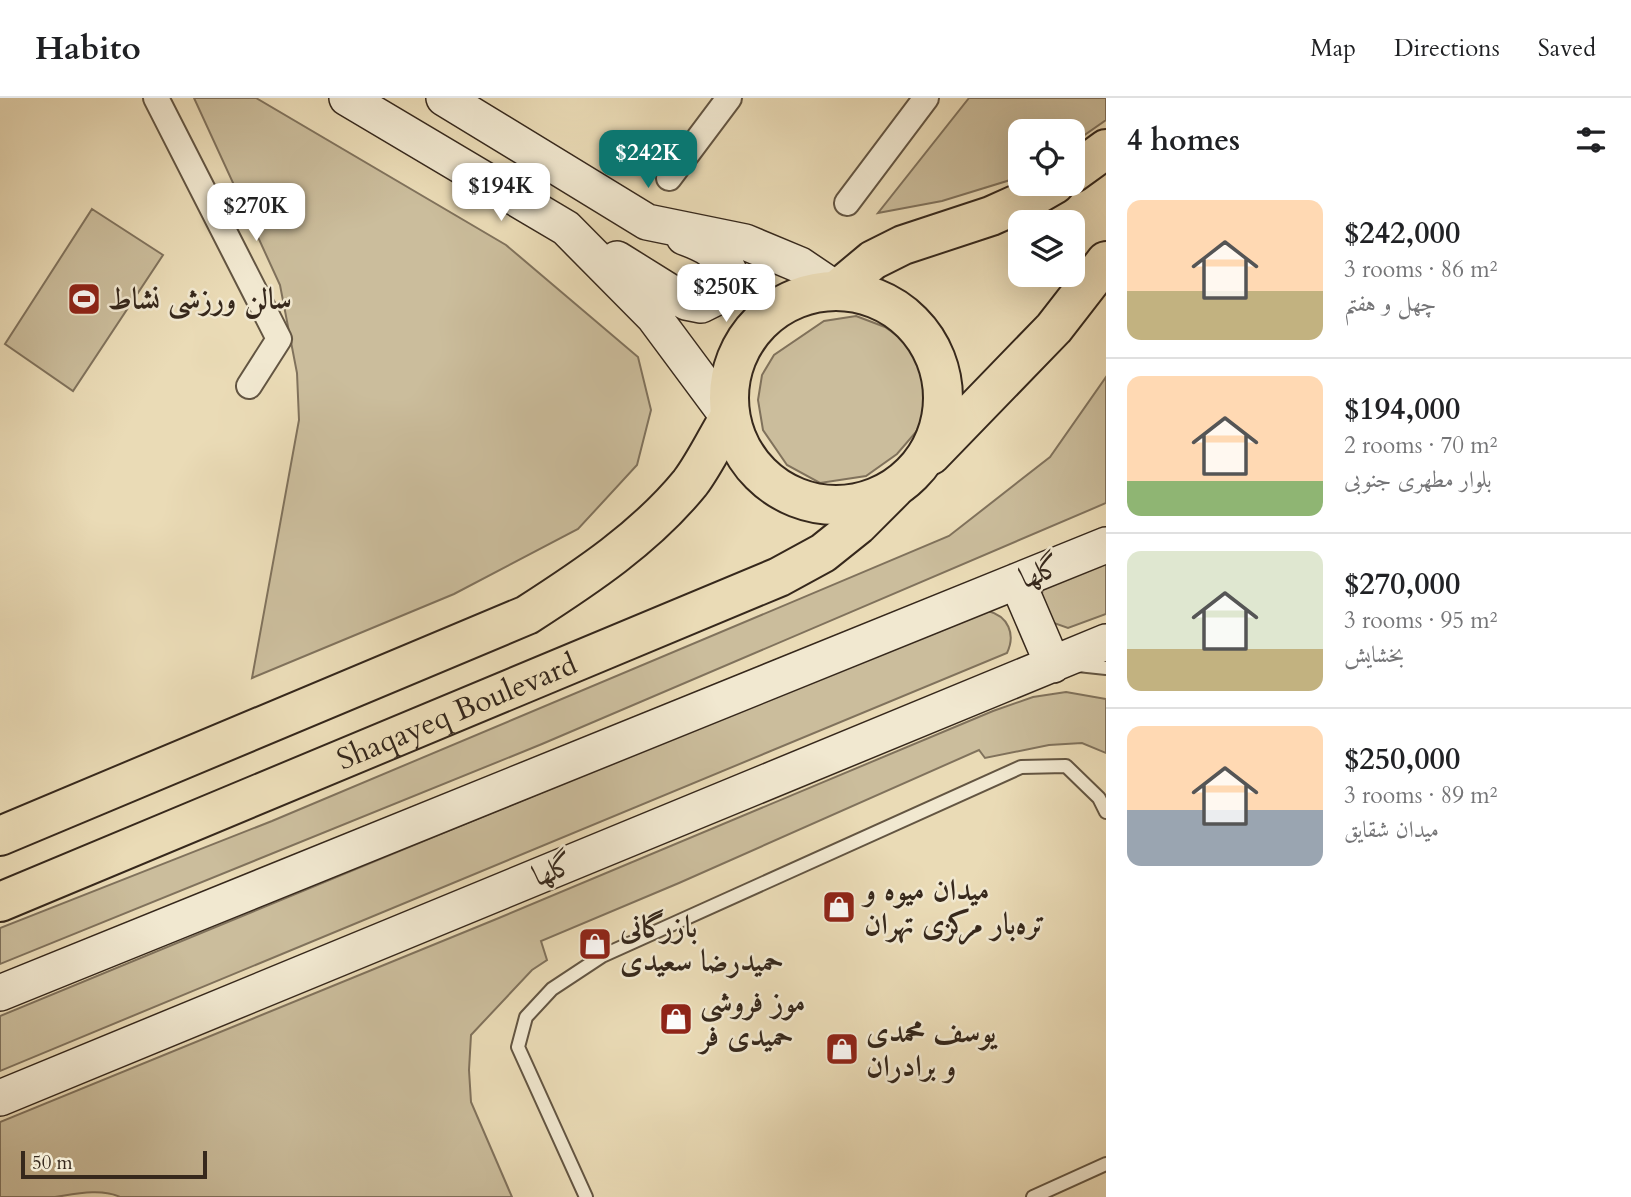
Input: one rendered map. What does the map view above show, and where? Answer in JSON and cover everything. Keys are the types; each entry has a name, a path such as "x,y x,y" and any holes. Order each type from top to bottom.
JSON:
{"main road":[{"path":"1085,164 1106,149"},
{"path":"837,290 873,260 903,246 991,216 1034,196"},
{"name":"Shaqayeq Boulevard","path":"0,902 779,577 823,553 858,525 906,479 1054,328 1106,261"},
{"path":"837,290 872,296 902,313 926,338 940,370 944,405 936,439 906,479 862,503 827,506 793,497 763,478 741,451 729,418 728,386 737,355 753,328 777,307 806,294 837,290"},
{"name":"Shaqayeq Boulevard","path":"0,836 527,615 584,579 641,534 691,481 729,418"}],"street":[{"path":"156,98 279,339 249,386"},
{"path":"347,98 686,302 701,305 713,299 726,287 729,271 717,253 706,245 647,222 444,98"},
{"path":"670,178 729,98"},
{"path":"846,204 926,98"},
{"path":"647,222 745,242 800,265 837,290"},
{"path":"566,228 654,317 729,418"},
{"name":"گلها","path":"0,993 1106,545"},
{"path":"1017,581 1053,665"},
{"name":"گلها","path":"0,1098 1106,642"}],"lane":[{"path":"1053,665 1106,668"},
{"path":"586,1197 518,1046 526,1017 552,989 602,956 1021,767 1066,766 1099,798 1106,812"},
{"path":"1032,1197 1106,1164"}],"shaded area":[{"path":"194,98 256,98 506,245 638,357 651,410 637,465 578,529 454,594 252,678 299,420 297,373 280,285"},
{"path":"969,98 1106,98 1106,120 1085,135 1085,119 1008,119 1008,181 942,201 878,213"},
{"name":"سالن ورزشی نشاط","path":"92,209 163,255 73,391 5,344"},
{"path":"856,316 885,327 909,344 927,382 928,408 916,432 897,454 866,476 820,483 787,465 763,430 758,400 762,375 774,355 824,321"},
{"path":"1106,377 1106,503 542,744 0,964 0,928 272,821 949,536 1050,457"},
{"path":"1106,556 1106,614 1068,628 1051,622 1041,598 1043,589"},
{"path":"988,611 1001,617 1008,627 1011,639 1007,653 0,1071 0,1016 979,612"},
{"path":"1066,692 1106,699 1106,753 1082,743 1049,745 985,758 979,750 541,941 547,960 532,970 471,1035 471,1102 512,1197 120,1197 96,1192 55,1197 0,1197 0,1122 494,920 993,711 1033,697"}],"place":[{"name":"سالن ورزشی نشاط","path":"84,299"},
{"name":"میدان میوه و تره‌بار مرکزی تهران","path":"839,907"},
{"name":"بازرگانی حمیدرضا سعیدی","path":"595,944"},
{"name":"موز فروشی حمیدی فر","path":"676,1019"},
{"name":"یوسف محمدی و برادران","path":"842,1049"}]}
